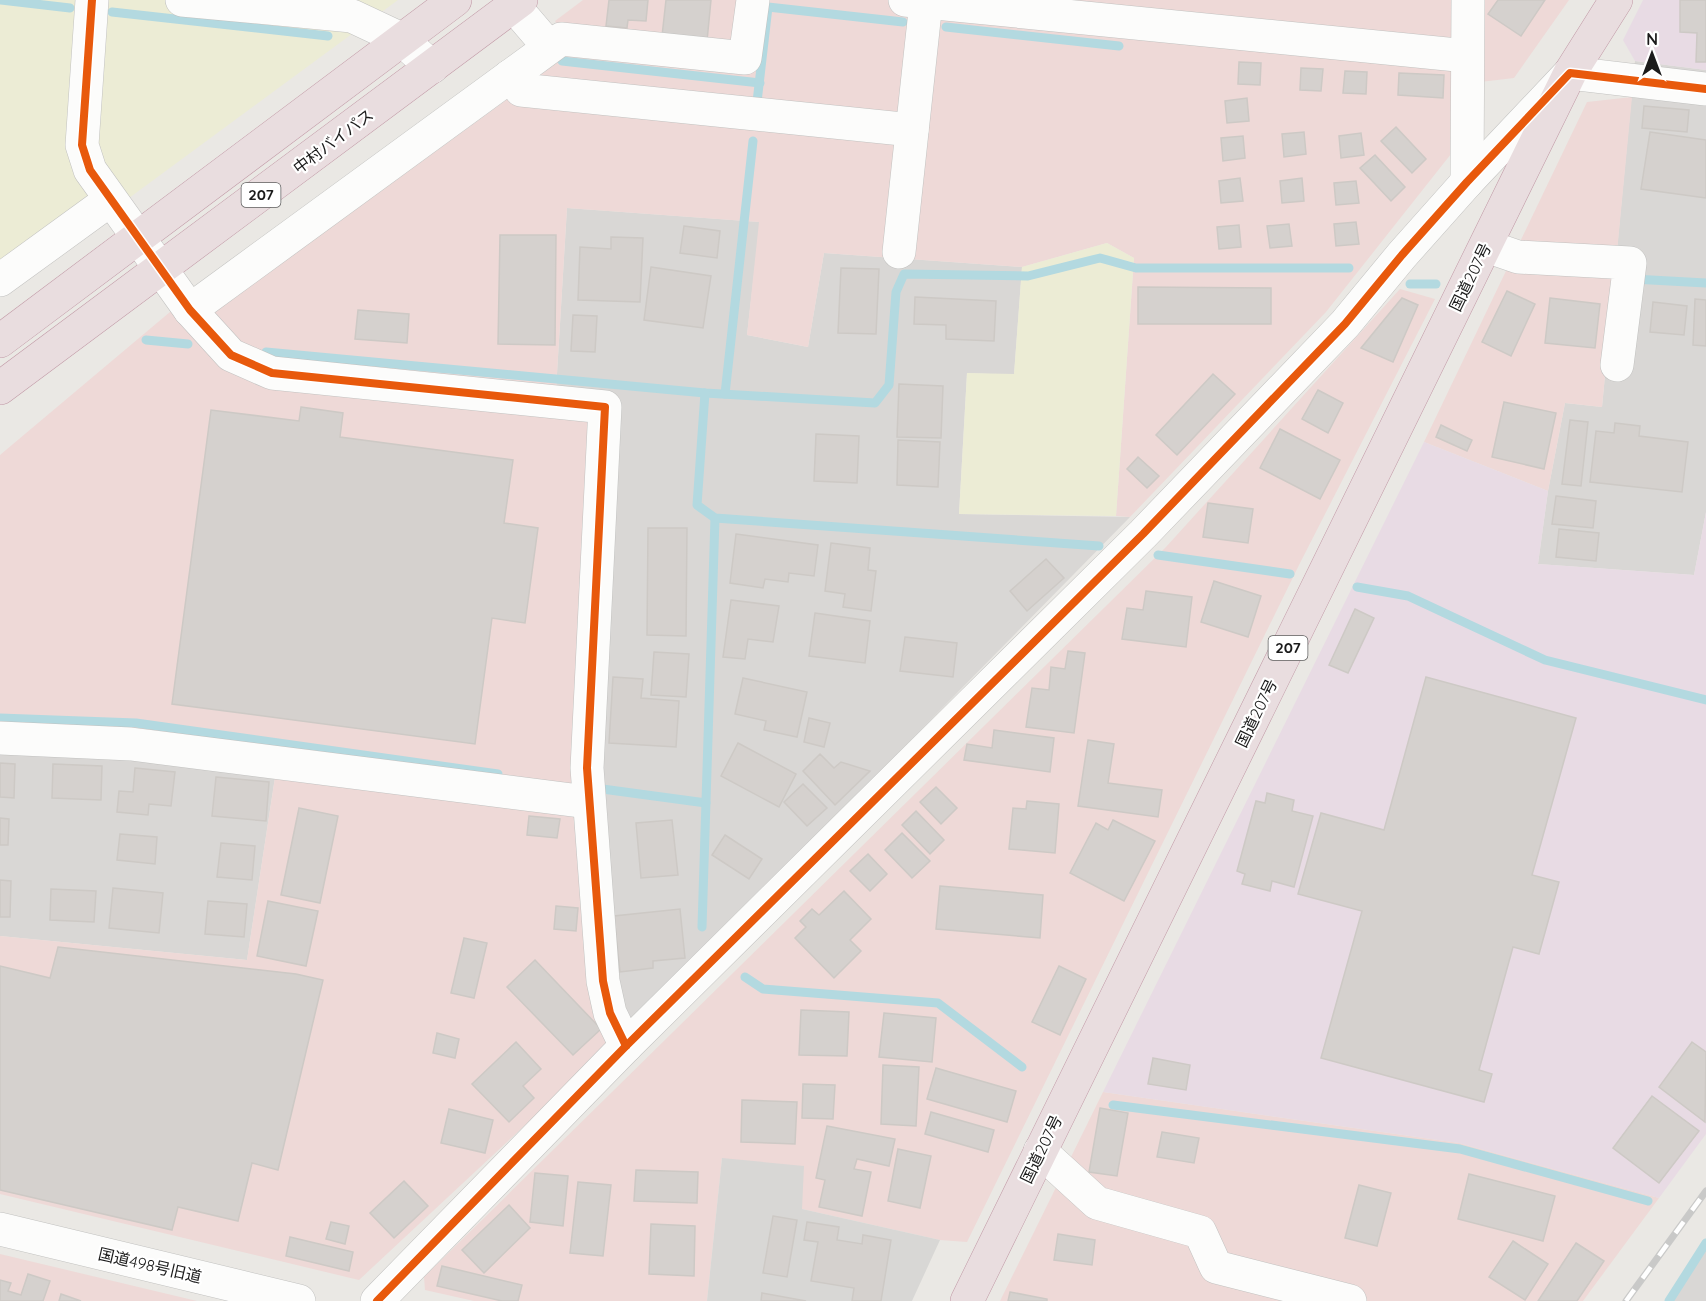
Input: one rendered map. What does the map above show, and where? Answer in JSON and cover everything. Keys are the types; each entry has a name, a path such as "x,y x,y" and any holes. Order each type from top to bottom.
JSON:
{"highway":[{"name":"207","path":"0,341 454,0"},
{"name":"国道207号","path":"967,1301 1570,73 1616,0"},
{"name":"中村バイパス","path":"0,388 518,3"}],"street":[{"path":"92,0 82,145 90,170 190,310 231,355 272,373 605,407 587,768 588,802 603,981 610,1013 626,1046"},
{"path":"182,0 352,16 401,39 432,67"},
{"path":"190,310 561,39 745,58 753,0"},
{"path":"1467,182 1468,0"},
{"path":"899,252 912,130 916,1 1467,56"},
{"path":"518,3 549,47"},
{"path":"377,1301 626,1046 1143,534 1345,324 1467,182 1570,73 1706,89"},
{"path":"510,76 521,90 912,130"},
{"path":"0,280 110,200"},
{"path":"1486,246 1518,257 1630,263 1617,366"},
{"path":"0,738 131,744 588,802"},
{"path":"1041,1151 1097,1203 1200,1232 1216,1267 1350,1301"},
{"name":"国道498号旧道","path":"0,1229 299,1301"}],"shaded area":[{"path":"583,0 1569,0 1514,78 1455,85 1451,154 1326,312 1130,517 1116,516 1134,258 1107,243 1022,267 824,253 808,347 747,335 759,222 567,208 556,390 594,394 571,791 589,981 612,1044 359,1280 0,1194 0,936 247,960 279,751 0,728 0,455 170,312 215,312 572,52 555,21"},
{"path":"1643,0 1706,0 1706,70 1635,61 1623,40"},
{"path":"1635,61 1706,70 1706,512 1694,575 1538,564 1548,491 1565,403 1602,407"},
{"path":"1632,97 1602,407 1565,403 1548,491 1424,442 1587,102"},
{"path":"567,208 760,222 747,335 808,347 824,253 1022,267 1014,375 967,373 959,514 1130,517 612,1044 589,981 571,791 594,394 556,390"},
{"path":"1400,289 1435,299 1299,565 967,1242 940,1240 802,1209 722,1158 707,1301 474,1301 425,1290 424,1277 1166,547"},
{"path":"1424,442 1548,491 1538,564 1694,575 1706,512 1706,1134 1659,1198 1459,1143 1103,1092"},
{"path":"0,728 279,751 247,960 0,936"},
{"path":"1103,1092 1459,1143 1659,1198 1583,1301 1000,1301"},
{"path":"722,1158 804,1166 802,1209 940,1240 912,1301 707,1301"},
{"path":"1706,1246 1706,1301 1666,1301"},
{"path":"0,1254 197,1301 0,1301"}],"green space":[{"path":"0,0 398,0 0,293"},
{"path":"1107,243 1134,258 1116,516 959,514 967,373 1014,374 1022,267"}],"building":[{"path":"609,0 648,0 646,21 628,20 627,28 606,26"},
{"path":"666,0 711,0 707,41 662,36"},
{"path":"1498,0 1545,0 1521,36 1488,14"},
{"path":"1680,0 1706,0 1706,62 1696,62 1697,33 1680,32"},
{"path":"1239,62 1261,63 1260,85 1238,84"},
{"path":"1301,68 1323,69 1321,91 1300,90"},
{"path":"1345,71 1367,72 1366,94 1343,93"},
{"path":"1399,73 1444,75 1443,98 1398,95"},
{"path":"1247,98 1249,121 1227,123 1225,101"},
{"path":"1644,106 1689,110 1687,132 1642,128"},
{"path":"1396,127 1426,159 1412,173 1381,141"},
{"path":"1304,132 1306,154 1284,157 1282,134"},
{"path":"1650,132 1706,140 1706,198 1641,189"},
{"path":"1361,133 1364,155 1341,158 1339,136"},
{"path":"1243,136 1245,158 1223,161 1221,138"},
{"path":"1375,155 1405,187 1391,201 1360,168"},
{"path":"1240,178 1243,201 1221,203 1219,181"},
{"path":"1302,178 1304,201 1282,203 1280,181"},
{"path":"1356,181 1359,203 1336,205 1334,183"},
{"path":"1356,222 1359,244 1336,246 1334,224"},
{"path":"1289,224 1292,246 1270,248 1267,226"},
{"path":"1239,225 1241,247 1219,249 1217,227"},
{"path":"684,226 720,231 717,258 680,253"},
{"path":"500,235 556,235 555,345 498,344"},
{"path":"611,237 643,238 640,302 578,300 580,247 611,249"},
{"path":"651,267 711,276 703,328 644,320"},
{"path":"841,268 879,269 876,334 838,333"},
{"path":"1138,287 1271,288 1271,324 1138,324"},
{"path":"1507,291 1535,304 1511,356 1482,342"},
{"path":"915,297 996,301 994,341 946,339 946,325 914,324"},
{"path":"1402,298 1418,305 1393,362 1361,348"},
{"path":"1550,298 1600,304 1595,348 1545,343"},
{"path":"1695,299 1706,300 1706,346 1693,345"},
{"path":"1653,302 1687,306 1684,335 1650,332"},
{"path":"358,310 409,314 407,343 355,339"},
{"path":"573,315 597,316 595,352 571,351"},
{"path":"1213,374 1235,394 1177,455 1156,435"},
{"path":"899,384 943,386 941,438 897,437"},
{"path":"1318,390 1343,403 1328,433 1302,419"},
{"path":"1504,402 1556,413 1544,469 1492,457"},
{"path":"301,407 343,413 340,437 513,460 504,523 538,528 525,623 492,618 475,744 172,704 211,410 299,421"},
{"path":"1570,420 1588,422 1581,486 1562,484"},
{"path":"1615,423 1640,426 1639,436 1688,442 1682,492 1590,482 1596,431 1614,433"},
{"path":"1441,425 1472,440 1467,451 1436,437"},
{"path":"1280,429 1340,460 1320,499 1260,468"},
{"path":"816,434 859,436 857,483 814,481"},
{"path":"898,440 940,442 938,487 897,485"},
{"path":"1138,457 1159,476 1147,488 1127,469"},
{"path":"1556,496 1596,501 1593,528 1552,524"},
{"path":"1208,503 1253,509 1248,543 1203,537"},
{"path":"648,528 687,528 686,636 647,635"},
{"path":"1559,529 1599,533 1596,561 1556,557"},
{"path":"736,534 818,545 814,576 789,573 788,582 765,579 763,588 730,583"},
{"path":"831,543 870,548 868,570 876,571 871,611 843,607 845,594 825,591"},
{"path":"1046,559 1064,578 1027,611 1010,591"},
{"path":"1214,581 1261,596 1248,637 1201,622"},
{"path":"1146,591 1192,597 1186,647 1122,639 1127,608 1143,610"},
{"path":"731,600 779,606 773,642 748,639 745,659 723,657"},
{"path":"1355,609 1374,618 1348,673 1329,665"},
{"path":"815,613 870,621 865,663 809,656"},
{"path":"905,637 957,643 953,677 900,671"},
{"path":"1068,651 1085,653 1074,733 1026,727 1032,688 1049,690 1051,667 1065,669"},
{"path":"654,652 689,654 686,697 651,695"},
{"path":"613,677 643,679 641,698 679,701 676,747 609,743"},
{"path":"1426,677 1576,718 1532,875 1559,882 1539,954 1513,947 1479,1070 1492,1074 1484,1102 1321,1058 1362,911 1298,894 1321,813 1384,830"},
{"path":"743,678 807,692 797,737 764,730 766,721 735,714"},
{"path":"809,718 830,723 824,747 804,742"},
{"path":"994,730 1054,738 1050,772 964,760 967,744 992,748"},
{"path":"1088,740 1114,744 1108,783 1162,790 1158,817 1078,806"},
{"path":"738,743 796,774 779,807 721,776"},
{"path":"820,754 834,768 841,762 870,771 835,805 803,771"},
{"path":"0,763 15,764 14,798 0,797"},
{"path":"53,764 102,766 101,800 52,798"},
{"path":"135,768 175,772 171,806 149,804 148,815 117,812 119,791 133,792"},
{"path":"216,777 269,782 266,821 212,816"},
{"path":"803,784 827,808 807,826 784,802"},
{"path":"936,787 957,808 941,824 920,802"},
{"path":"1267,793 1294,800 1292,811 1313,816 1294,887 1272,881 1270,891 1242,884 1245,874 1237,871 1256,801 1265,803"},
{"path":"1027,801 1059,804 1055,853 1009,849 1013,808 1026,809"},
{"path":"299,808 338,816 320,903 281,895"},
{"path":"916,811 944,840 930,854 902,825"},
{"path":"529,816 560,819 557,838 527,835"},
{"path":"0,818 9,819 8,845 0,845"},
{"path":"672,820 678,875 641,878 636,823"},
{"path":"1113,820 1155,841 1124,901 1070,873 1096,823 1108,830"},
{"path":"902,833 930,861 912,878 885,850"},
{"path":"120,834 157,837 155,864 117,860"},
{"path":"725,835 762,859 749,879 712,855"},
{"path":"221,843 255,846 252,880 217,877"},
{"path":"868,854 887,874 870,891 850,871"},
{"path":"0,880 11,881 10,917 0,917"},
{"path":"940,886 1043,895 1040,938 936,929"},
{"path":"113,888 163,893 159,933 109,928"},
{"path":"51,889 96,891 94,922 50,920"},
{"path":"844,891 871,919 850,940 861,951 834,978 795,938 806,927 800,921 812,909 819,915"},
{"path":"208,901 247,904 244,937 205,934"},
{"path":"268,901 318,911 306,966 257,956"},
{"path":"556,906 578,908 576,931 554,929"},
{"path":"680,909 685,958 653,961 653,968 620,972 614,916"},
{"path":"464,938 487,943 474,998 451,993"},
{"path":"58,947 296,974 323,980 278,1170 252,1163 238,1221 178,1207 172,1230 0,1190 0,966 50,978"},
{"path":"535,960 601,1029 573,1055 507,987"},
{"path":"1059,966 1086,979 1060,1035 1032,1022"},
{"path":"801,1010 849,1012 847,1056 799,1055"},
{"path":"884,1013 936,1018 932,1062 879,1057"},
{"path":"437,1033 459,1039 455,1058 433,1053"},
{"path":"516,1042 541,1069 523,1086 534,1098 509,1122 472,1084"},
{"path":"1692,1042 1706,1052 1705,1122 1659,1087"},
{"path":"1153,1058 1190,1065 1186,1090 1148,1084"},
{"path":"883,1065 919,1067 916,1126 881,1124"},
{"path":"936,1068 1016,1091 1007,1122 927,1099"},
{"path":"803,1084 835,1085 833,1119 802,1118"},
{"path":"1652,1096 1699,1131 1659,1183 1613,1148"},
{"path":"742,1100 797,1102 795,1144 741,1142"},
{"path":"1100,1108 1128,1113 1117,1176 1089,1172"},
{"path":"449,1109 493,1120 485,1153 441,1143"},
{"path":"931,1112 994,1130 988,1152 925,1134"},
{"path":"827,1126 895,1139 889,1166 857,1159 854,1169 871,1172 862,1216 819,1207 825,1180 816,1178"},
{"path":"1162,1132 1199,1138 1194,1163 1157,1157"},
{"path":"898,1149 931,1156 920,1208 888,1201"},
{"path":"636,1170 698,1172 697,1203 634,1201"},
{"path":"535,1173 568,1176 563,1226 530,1222"},
{"path":"1469,1174 1555,1196 1543,1241 1458,1219"},
{"path":"404,1181 428,1206 394,1238 370,1213"},
{"path":"578,1182 611,1185 603,1256 570,1253"},
{"path":"1359,1185 1391,1193 1377,1246 1345,1238"},
{"path":"509,1205 530,1228 484,1273 462,1250"},
{"path":"773,1216 797,1220 787,1277 763,1273"},
{"path":"331,1222 349,1226 345,1244 326,1239"},
{"path":"807,1222 839,1227 837,1240 862,1244 863,1235 891,1240 881,1301 852,1301 854,1288 811,1281 818,1242 804,1240"},
{"path":"651,1224 695,1226 694,1276 649,1274"},
{"path":"1058,1234 1095,1240 1092,1265 1054,1260"},
{"path":"290,1237 353,1252 349,1271 286,1256"},
{"path":"1513,1241 1548,1264 1525,1300 1489,1277"},
{"path":"1576,1243 1604,1261 1577,1301 1538,1301"},
{"path":"442,1266 522,1285 518,1301 502,1301 437,1286"},
{"path":"28,1274 50,1281 43,1301 0,1301 0,1280 11,1283 8,1291 21,1295"},
{"path":"1010,1292 1047,1299 1047,1301 1008,1301"},
{"path":"762,1293 806,1301 761,1301"},
{"path":"61,1294 81,1301 59,1301"}],"waterway":[{"path":"1,0 70,8"},
{"path":"757,102 768,7 903,22"},
{"path":"112,12 328,36"},
{"path":"946,27 1119,46"},
{"path":"562,61 760,83"},
{"path":"725,394 753,141"},
{"path":"266,352 705,393 875,403 889,385 896,292 904,274 1028,276 1100,258 1136,268 1349,268"},
{"path":"1633,279 1706,283"},
{"path":"1410,284 1436,284"},
{"path":"146,340 188,344"},
{"path":"705,393 697,505 715,518 1099,546"},
{"path":"702,927 715,518"},
{"path":"1158,555 1290,574"},
{"path":"1357,587 1408,596 1545,660 1706,700"},
{"path":"0,718 136,723 498,774"},
{"path":"595,788 706,803"},
{"path":"745,977 763,989 938,1003 1022,1067"},
{"path":"1113,1105 1460,1149 1648,1201"},
{"path":"1669,1301 1706,1243"}],"railway":[{"path":"1626,1301 1706,1191"}],"cycle path":[{"path":"92,0 82,145 90,170 190,310 231,355 272,373 605,407 587,768 603,981 610,1013 626,1046"},
{"path":"377,1301 626,1046 1143,534 1345,324 1467,182 1570,73 1706,89"}]}
